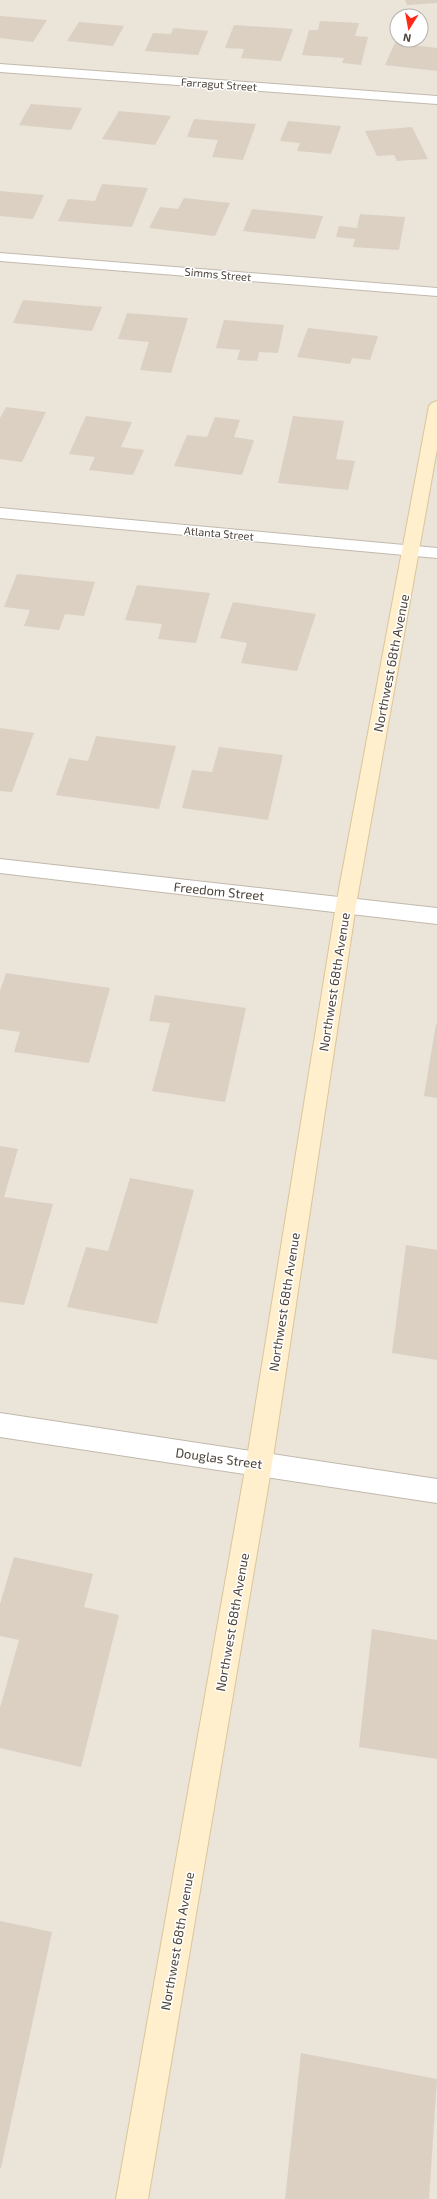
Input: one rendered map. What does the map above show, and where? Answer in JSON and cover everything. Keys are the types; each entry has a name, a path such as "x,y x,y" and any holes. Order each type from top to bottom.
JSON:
{"street":[{"name":"Farragut Street","path":"0,68 437,100"},
{"name":"Simms Street","path":"0,257 437,292"},
{"name":"Northwest 68th Avenue","path":"132,2199 259,1464 346,905 412,551 437,406"},
{"name":"Atlanta Street","path":"0,513 437,553"},
{"name":"Freedom Street","path":"0,866 437,916"},
{"name":"Douglas Street","path":"0,1425 437,1491"}],"shaded area":[{"path":"0,0 437,0 437,2199 0,2199"}],"building":[{"path":"405,0 437,0 437,3 407,5"},
{"path":"0,16 47,20 33,42 0,38"},
{"path":"320,21 359,23 355,36 368,37 361,65 342,63 344,58 302,55 309,30 318,30"},
{"path":"79,22 124,26 113,46 67,41"},
{"path":"234,25 293,29 281,61 241,58 244,49 225,48"},
{"path":"173,28 208,31 198,55 145,51 153,33 171,34"},
{"path":"393,48 437,48 437,71 385,65"},
{"path":"31,104 82,108 71,130 19,125"},
{"path":"119,111 171,116 155,145 102,139"},
{"path":"194,119 256,124 243,160 212,157 218,140 187,137"},
{"path":"288,121 341,126 331,154 297,151 300,143 280,141"},
{"path":"412,127 428,159 397,161 394,155 377,156 365,131"},
{"path":"102,184 148,188 132,227 58,221 68,199 95,201"},
{"path":"0,191 44,195 33,219 0,216"},
{"path":"184,198 230,203 215,236 149,228 160,207 178,209"},
{"path":"252,209 323,216 315,239 243,231"},
{"path":"360,214 405,217 399,250 353,247 355,239 336,237 339,226 357,228"},
{"path":"23,300 102,307 92,331 13,323"},
{"path":"127,313 188,318 171,373 140,370 149,342 118,339"},
{"path":"224,320 284,325 278,353 259,352 257,361 237,360 240,350 216,348"},
{"path":"308,328 378,336 370,360 352,358 350,364 297,357"},
{"path":"6,407 46,412 22,462 0,459 0,418"},
{"path":"86,416 132,422 121,447 144,450 133,475 89,470 95,457 69,454"},
{"path":"293,416 344,421 336,459 355,461 348,490 278,483"},
{"path":"215,417 240,420 234,437 254,440 242,475 174,466 187,435 207,437"},
{"path":"17,574 95,582 84,616 65,614 59,630 24,626 30,610 4,607"},
{"path":"137,585 210,593 196,643 158,639 162,624 125,620"},
{"path":"233,602 316,614 297,671 241,663 247,643 220,638"},
{"path":"0,728 34,733 12,792 0,791"},
{"path":"96,736 176,746 159,809 56,795 69,758 88,761"},
{"path":"219,747 283,755 268,820 182,808 192,770 212,772"},
{"path":"6,973 110,988 89,1063 14,1052 20,1032 0,1029 0,991"},
{"path":"155,995 246,1008 225,1102 152,1091 170,1023 149,1021"},
{"path":"436,1024 437,1025 437,1098 424,1096"},
{"path":"0,1146 18,1149 4,1197 53,1204 24,1305 0,1302"},
{"path":"130,1178 194,1190 157,1324 67,1307 86,1247 108,1251"},
{"path":"406,1245 437,1250 437,1360 392,1353"},
{"path":"14,1557 93,1574 84,1607 119,1615 81,1767 0,1748 0,1708 19,1640 0,1636 0,1604"},
{"path":"372,1629 437,1640 437,1759 359,1747"},
{"path":"0,1921 52,1932 1,2168 0,2168"},
{"path":"301,2053 437,2079 429,2199 285,2199"}]}
